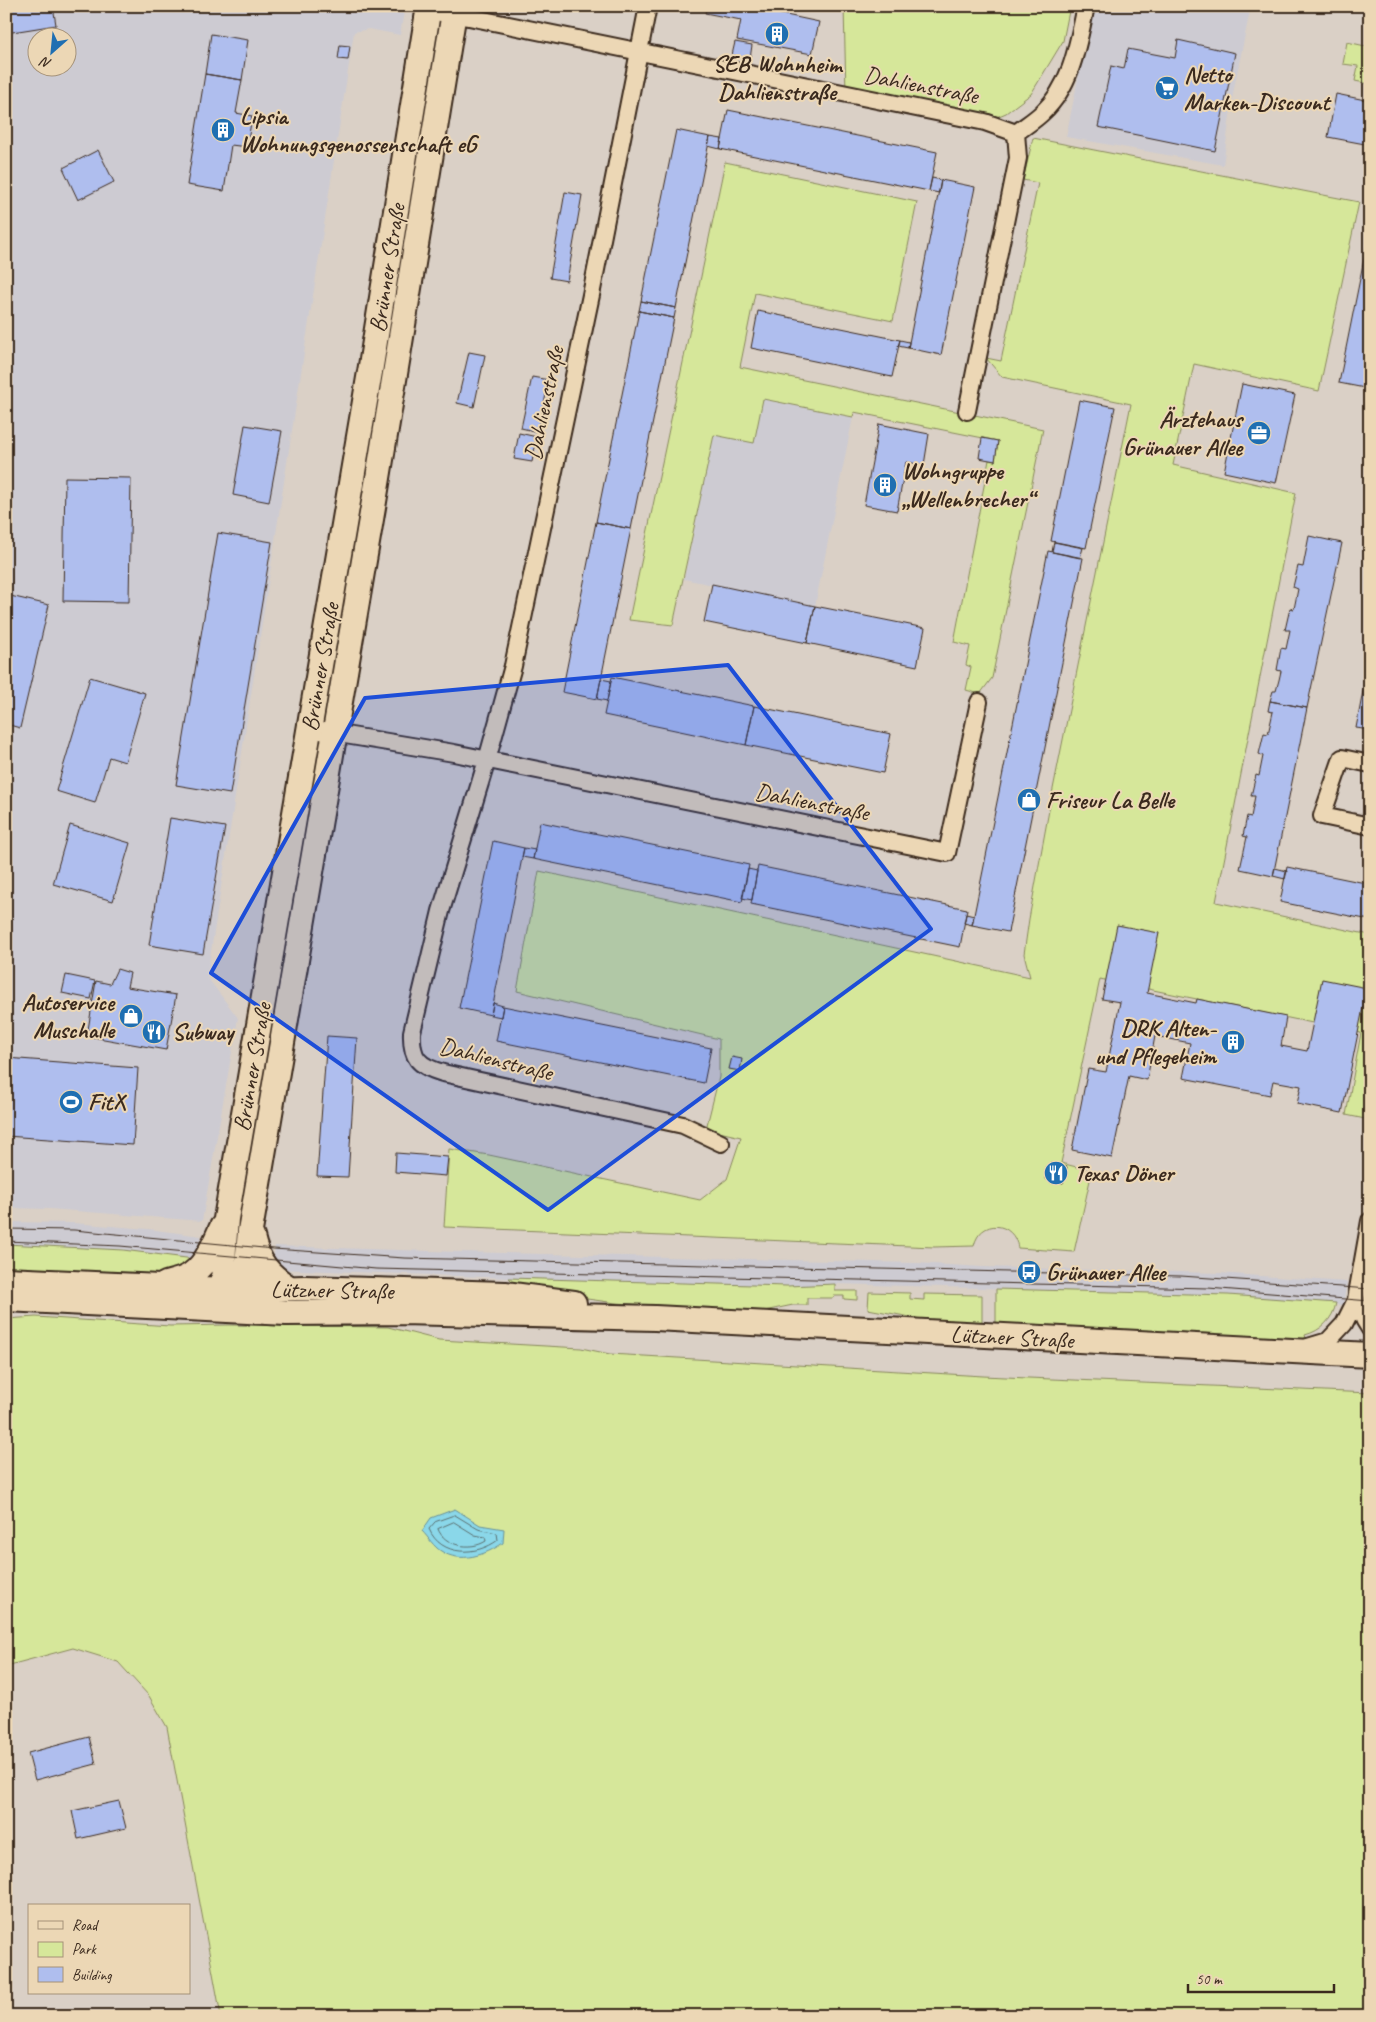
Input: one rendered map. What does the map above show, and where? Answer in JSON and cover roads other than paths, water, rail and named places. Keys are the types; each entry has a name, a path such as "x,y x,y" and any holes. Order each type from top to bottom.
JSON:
{"main road":[{"name":"Brünner Straße","path":"230,1297 224,1279 226,1219 387,270 428,9"},
{"name":"Brünner Straße","path":"230,1297 250,1231 455,10"},
{"path":"157,1287 186,1278 197,1270 208,1255 226,1219"},
{"path":"250,1231 254,1247 264,1266 272,1277 289,1288"},
{"name":"Lützner Straße","path":"6,1280 157,1287 230,1297 258,1311 286,1313 402,1312 655,1318 1370,1355"},
{"name":"Lützner Straße","path":"6,1299 230,1297 289,1288 505,1294 572,1302 655,1318"}],"street":[{"name":"Dahlienstraße","path":"648,6 591,295 515,656 487,760 441,911 412,1032 412,1047 416,1060 428,1068 442,1073 683,1125 721,1142"},
{"path":"967,411 1018,158 1016,133 1044,111 1063,83 1073,62 1086,6"},
{"name":"Dahlienstraße","path":"428,9 455,10 639,53 985,122 1016,133"},
{"name":"Dahlienstraße","path":"309,729 487,760 947,853 979,702"},
{"path":"1370,764 1342,758 1322,816 1370,826"},
{"path":"1291,1352 1328,1341 1344,1324 1356,1300 1370,1221"},
{"path":"1356,1300 1364,1322 1370,1329"}],"water":[{"path":"455,1509 480,1525 504,1529 503,1543 481,1554 464,1557 448,1555 438,1549 422,1531 431,1518"}],"tram line":[{"path":"6,1229 74,1230 274,1249 404,1258 1181,1276 1370,1289"},
{"path":"6,1241 120,1246 376,1269 1208,1288 1370,1301"}],"place":[{"name":"SEB Wohnheim Dahlienstraße","path":"777,34"},
{"name":"Netto Marken-Discount","path":"1167,88"},
{"name":"Lipsia Wohnungsgenossenschaft eG","path":"223,130"},
{"name":"Ärztehaus Grünauer Allee","path":"1259,433"},
{"name":"Wohngruppe „Wellenbrecher“","path":"885,485"},
{"name":"Friseur La Belle","path":"1029,800"},
{"name":"Autoservice Muschalle","path":"131,1016"},
{"name":"Subway","path":"154,1032"},
{"name":"DRK Alten- und Pflegeheim","path":"1233,1042"},
{"name":"FitX","path":"71,1102"},
{"name":"Texas Döner","path":"1056,1173"},
{"name":"Grünauer Allee","path":"1029,1272"}]}
